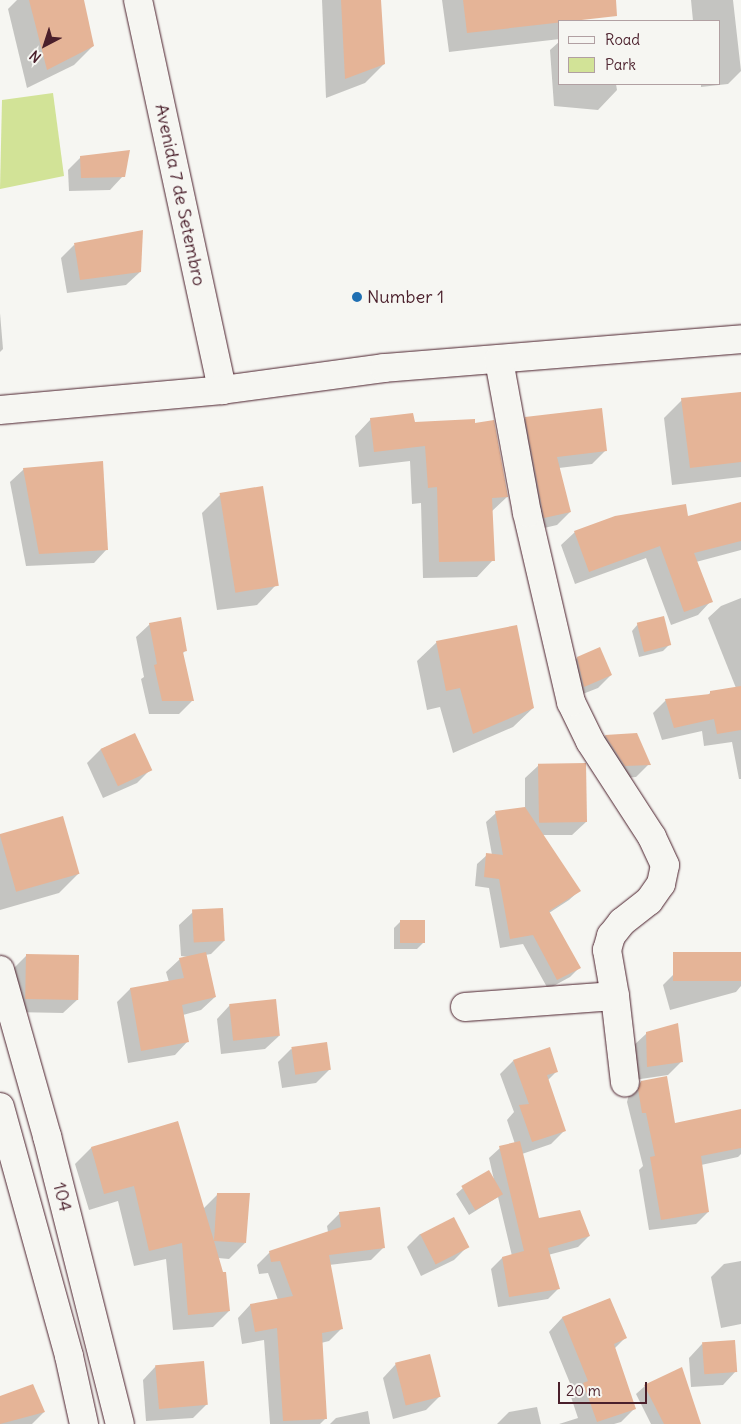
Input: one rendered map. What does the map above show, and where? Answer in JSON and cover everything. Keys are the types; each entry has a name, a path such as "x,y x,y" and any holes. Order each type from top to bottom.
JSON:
{"street":[{"name":"Avenida 7 de Setembro","path":"138,0 222,390"},
{"path":"0,410 222,390 384,368 741,339"},
{"path":"499,360 527,514 570,702 590,740 652,837 665,866 661,884 648,901 622,922 611,936 607,950 615,996 625,1082"},
{"name":"104","path":"0,970 49,1146 117,1413"},
{"path":"465,1007 615,996"},
{"path":"0,1107 69,1356 82,1417 117,1413"}],"green space":[{"path":"53,93 64,176 0,189 2,100"}],"building":[{"path":"29,0 84,0 94,46 47,70"},
{"path":"341,0 381,0 385,64 345,79"},
{"path":"463,0 616,0 617,16 582,20 558,20 558,23 467,33"},
{"path":"130,150 125,177 81,178 80,156"},
{"path":"143,230 141,272 80,280 74,243"},
{"path":"741,392 741,462 690,468 681,398"},
{"path":"602,408 607,451 557,457 571,512 544,518 525,417"},
{"path":"413,413 415,422 475,419 475,423 494,420 508,497 492,498 495,561 439,562 437,487 428,488 425,446 374,452 370,418"},
{"path":"103,461 108,550 39,554 23,468"},
{"path":"263,486 279,586 235,593 220,493"},
{"path":"741,502 741,541 694,553 713,602 684,612 660,546 589,572 574,531 615,516 686,504 688,516"},
{"path":"664,616 671,645 644,652 637,623"},
{"path":"181,617 187,651 183,652 194,701 162,701 154,665 157,664 149,623"},
{"path":"517,625 534,708 473,734 460,688 446,691 436,641"},
{"path":"600,647 612,675 584,687 577,657"},
{"path":"741,686 741,730 717,734 714,719 674,728 665,699 710,694 710,691"},
{"path":"135,733 152,770 118,786 101,749"},
{"path":"637,733 651,765 625,766 605,735"},
{"path":"586,763 587,822 539,823 538,764"},
{"path":"525,807 581,891 549,911 581,968 557,980 533,935 510,939 499,879 484,877 486,853 503,855 495,811"},
{"path":"63,816 80,874 16,892 0,834"},
{"path":"223,908 225,941 194,943 192,910"},
{"path":"400,920 425,920 425,943 400,943"},
{"path":"206,952 216,997 182,1005 189,1042 141,1051 130,988 184,978 179,958"},
{"path":"673,952 741,952 741,981 673,981"},
{"path":"26,954 79,955 78,1000 25,999"},
{"path":"276,999 280,1036 233,1041 229,1004"},
{"path":"678,1023 683,1062 647,1067 646,1032"},
{"path":"327,1042 331,1070 295,1075 291,1047"},
{"path":"550,1047 558,1072 547,1075 566,1131 532,1142 519,1105 529,1104 513,1060"},
{"path":"667,1076 675,1123 741,1109 741,1148 701,1156 709,1212 661,1220 650,1157 655,1156 646,1113 642,1113 638,1089 641,1081"},
{"path":"178,1121 223,1272 226,1272 230,1311 188,1315 182,1243 149,1251 134,1186 104,1194 91,1147"},
{"path":"520,1141 539,1218 580,1210 590,1236 548,1248 560,1289 509,1297 502,1257 524,1251 499,1146"},
{"path":"489,1170 503,1194 475,1210 461,1186"},
{"path":"217,1193 250,1193 246,1243 214,1241"},
{"path":"380,1207 385,1248 329,1255 343,1329 322,1333 327,1419 283,1421 277,1328 255,1332 250,1304 293,1296 280,1261 271,1262 269,1251 341,1227 339,1212"},
{"path":"454,1217 469,1247 436,1265 420,1234"},
{"path":"610,1298 627,1338 614,1344 636,1409 597,1422 583,1383 588,1381 562,1317"},
{"path":"735,1340 737,1372 704,1374 702,1342"},
{"path":"430,1354 441,1397 406,1405 395,1363"},
{"path":"204,1361 208,1405 159,1409 155,1365"},
{"path":"682,1367 701,1424 664,1424 644,1385"},
{"path":"33,1384 45,1412 0,1424 0,1396"}],"place":[{"name":"Number 1","path":"357,297"}]}
